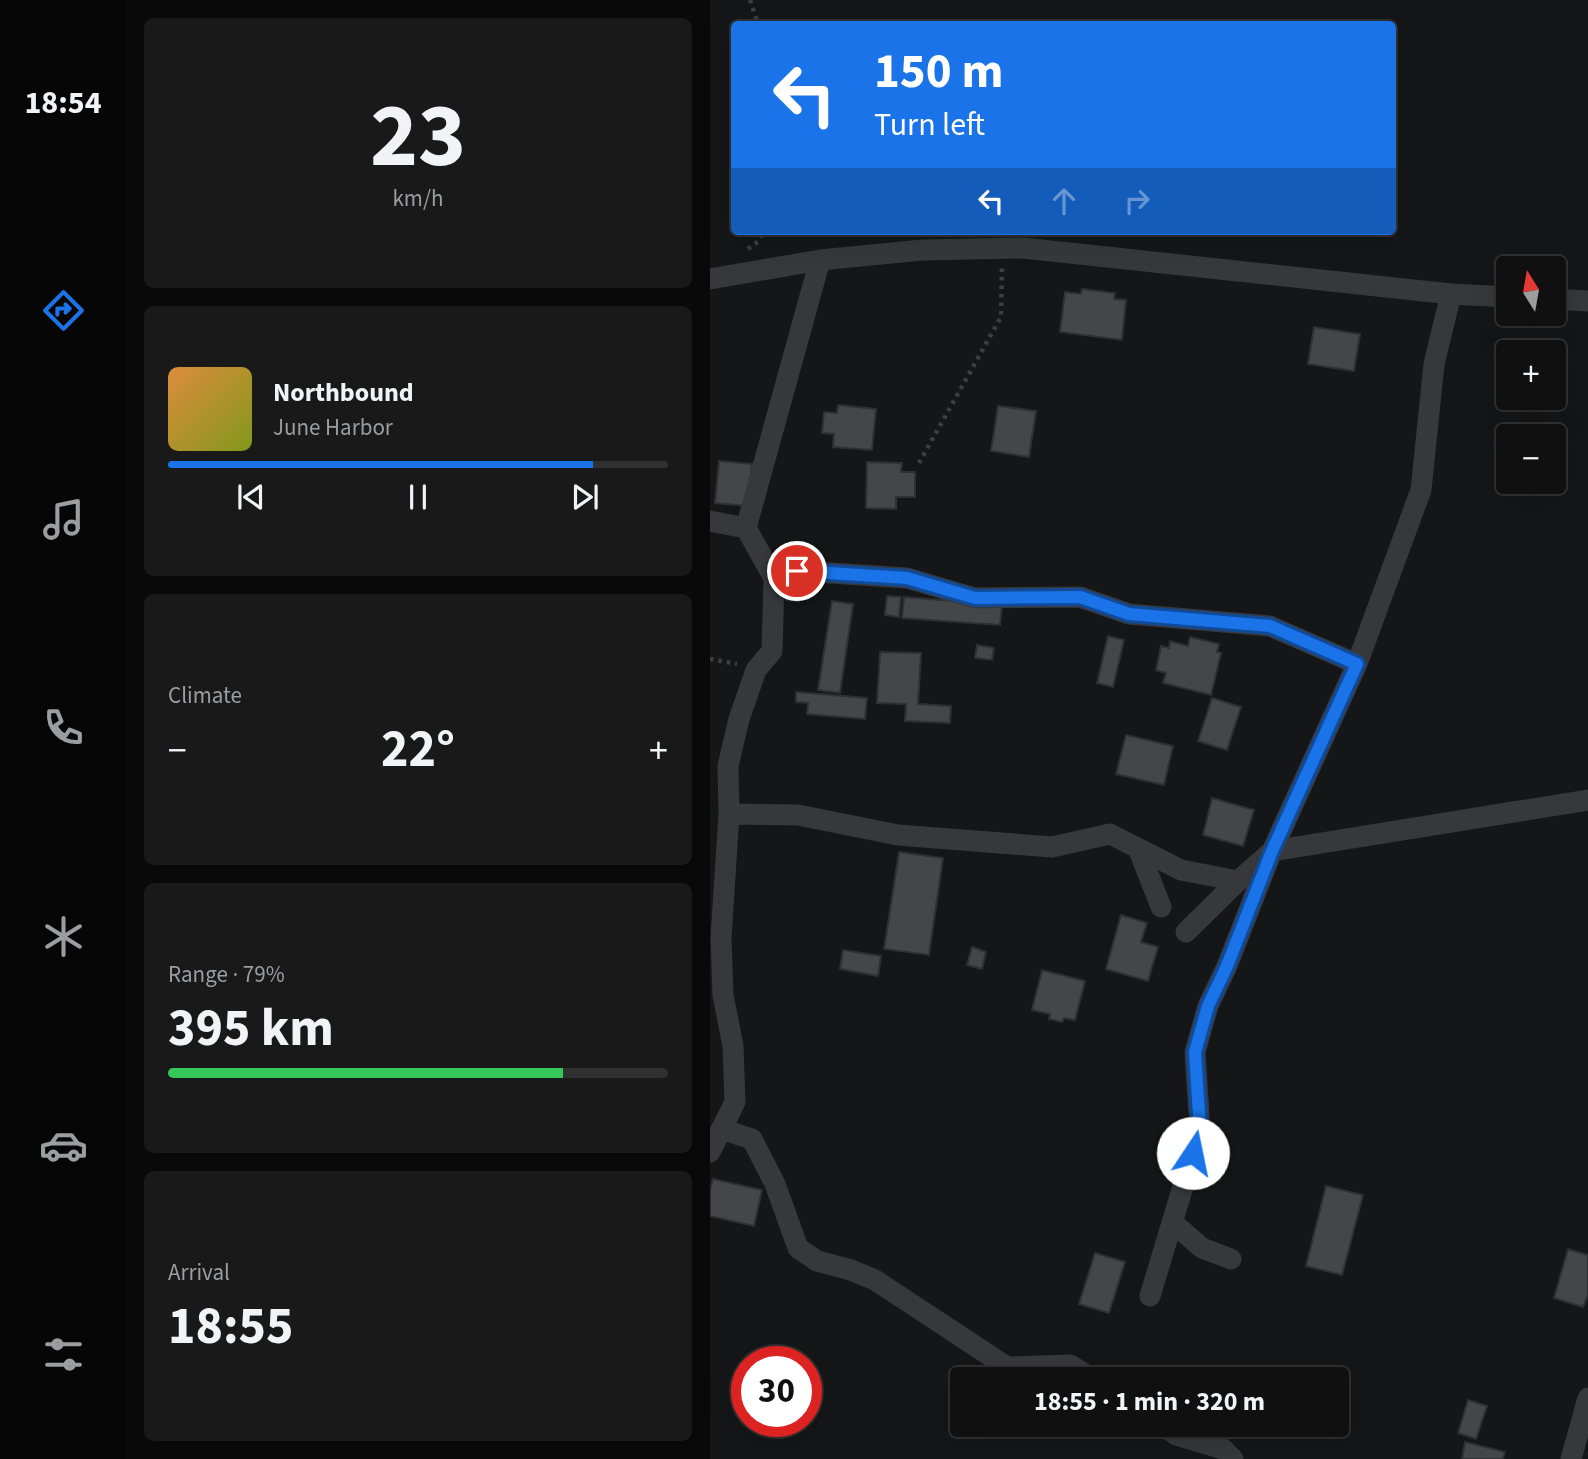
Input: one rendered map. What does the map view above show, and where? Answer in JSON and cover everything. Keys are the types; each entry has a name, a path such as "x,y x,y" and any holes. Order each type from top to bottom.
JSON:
{"street":[{"path":"710,279 820,260 922,250 1023,248 1451,294 1496,296"},
{"path":"710,1152 735,1102 733,1046 723,995 721,938 729,814 728,766 739,719 756,670 772,651 774,578 746,528 820,260"},
{"path":"1150,1296 1200,1130 1195,1052 1208,1006 1227,966 1272,851 1357,664 1421,490 1434,364 1451,294"},
{"path":"1566,300 1587,301"},
{"path":"710,521 746,528"},
{"path":"769,569 907,578 975,598 1080,597 1129,614 1270,626 1357,664"},
{"path":"1186,932 1272,851 1587,800"},
{"path":"729,814 798,815 898,835 1052,847 1110,834 1181,870 1238,881"},
{"path":"1138,848 1161,907"},
{"path":"721,1129 752,1139 775,1184 798,1248 807,1255 817,1261 875,1280 1007,1367 1073,1367"},
{"path":"1172,1222 1202,1248 1231,1259"},
{"path":"1570,1459 1587,1398"},
{"path":"1183,1437 1223,1449 1233,1459"}],"path":[{"path":"750,0 757,21"},
{"path":"919,463 1001,317 1001,249"}],"building":[{"path":"1082,289 1115,293 1114,299 1126,300 1122,340 1060,332 1065,292 1081,294"},
{"path":"1314,327 1360,334 1354,371 1308,364"},
{"path":"838,405 876,409 872,450 833,447 834,434 822,433 824,412 837,413"},
{"path":"998,406 1036,411 1029,457 991,451"},
{"path":"719,461 752,464 748,506 715,503"},
{"path":"867,462 902,463 901,472 915,472 915,497 896,497 896,509 866,508"},
{"path":"788,584 801,586 799,602 786,600"},
{"path":"887,596 901,597 899,617 885,615"},
{"path":"904,597 1002,605 1000,625 902,618"},
{"path":"832,601 853,604 840,693 818,690"},
{"path":"1108,636 1124,640 1113,687 1097,683"},
{"path":"1190,637 1219,644 1217,652 1221,653 1211,695 1163,683 1166,673 1156,670 1161,646 1169,648 1170,641 1188,646"},
{"path":"977,645 994,648 992,660 975,658"},
{"path":"880,652 921,653 918,704 951,706 950,723 905,721 906,704 877,703"},
{"path":"796,692 867,698 865,719 807,714 808,703 796,702"},
{"path":"1212,698 1241,707 1227,750 1198,741"},
{"path":"1126,735 1173,746 1164,785 1116,774"},
{"path":"1212,798 1254,810 1243,846 1203,835"},
{"path":"899,852 943,858 929,955 884,949"},
{"path":"1121,915 1147,923 1141,942 1158,947 1148,981 1106,969"},
{"path":"972,947 986,952 982,969 967,965"},
{"path":"843,950 881,956 878,976 840,969"},
{"path":"1042,970 1085,981 1075,1020 1064,1018 1062,1022 1049,1019 1050,1014 1032,1010"},
{"path":"713,1179 762,1190 754,1226 710,1216 710,1190"},
{"path":"1326,1186 1363,1195 1342,1275 1306,1266"},
{"path":"1568,1249 1588,1255 1588,1295 1583,1307 1554,1298"},
{"path":"1095,1253 1125,1262 1109,1313 1079,1304"},
{"path":"1468,1400 1487,1406 1476,1439 1458,1433"},
{"path":"1465,1442 1505,1452 1503,1459 1462,1459"}],"route":[{"path":"797,571 907,578 975,598 1080,597 1129,614 1270,626 1357,664 1272,851 1227,966 1208,1006 1195,1052 1200,1130 1193,1153"}]}
